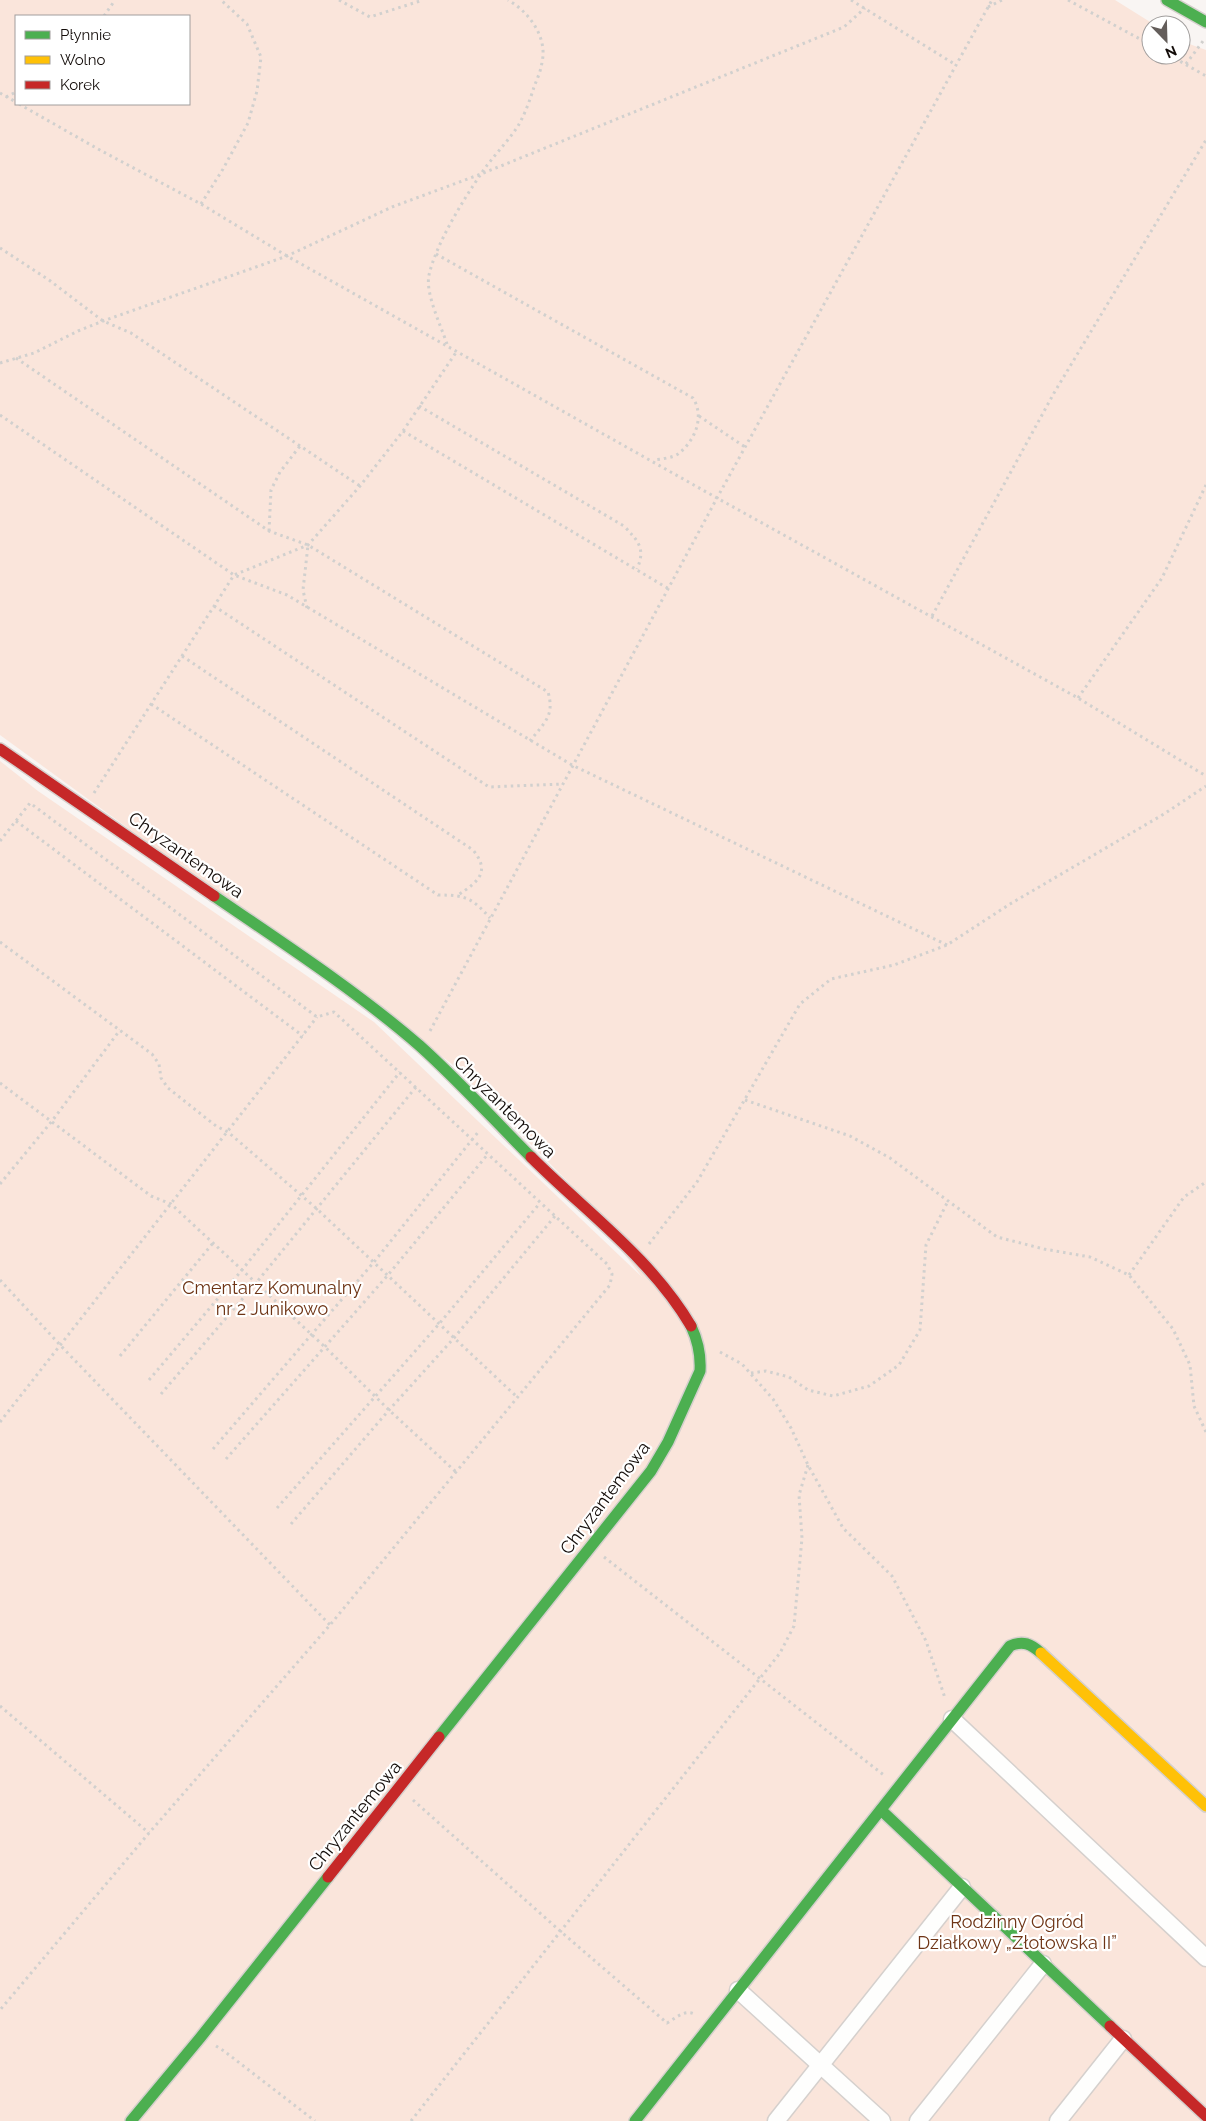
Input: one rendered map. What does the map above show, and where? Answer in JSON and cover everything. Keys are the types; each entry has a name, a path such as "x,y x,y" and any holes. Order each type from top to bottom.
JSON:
{"street":[{"path":"1168,0 1206,22"},
{"name":"Chryzantemowa","path":"0,749 46,782 86,806 287,946 384,1017 421,1047 563,1189 614,1234 654,1274 680,1307 698,1342 701,1358 700,1371 668,1442 650,1471 200,2038 131,2121"},
{"path":"635,2121 1010,1646 1019,1642 1033,1644 1206,1806"},
{"path":"952,1719 1206,1958"},
{"path":"881,1810 1204,2115"},
{"path":"776,2121 962,1887"},
{"path":"918,2121 1043,1964"},
{"path":"738,1990 882,2121"},
{"path":"1058,2121 1123,2039"}],"path":[{"path":"105,15 115,0"},
{"path":"201,204 248,123 257,92 261,57 246,24 221,0"},
{"path":"339,0 370,17 423,0"},
{"path":"447,344 430,290 428,276 436,254 455,216 481,174 518,125 530,99 543,60 542,42 533,24 518,5 508,0"},
{"path":"851,0 956,64"},
{"path":"421,1047 717,498 992,0"},
{"path":"988,7 1002,0"},
{"path":"1068,0 1141,40"},
{"path":"0,363 34,353 103,321 288,256 392,207 481,174 844,27 865,8"},
{"path":"1191,57 1206,36"},
{"path":"1188,65 1206,76"},
{"path":"6,97 15,92"},
{"path":"0,93 15,102"},
{"path":"21,105 201,204 288,256 654,460 717,498 1078,698 1206,776"},
{"path":"932,616 1054,393 1206,140"},
{"path":"0,248 49,280 103,321 131,333 360,486"},
{"path":"436,254 693,398 698,406 699,416 693,438 676,455 654,460"},
{"path":"86,806 234,575 308,545 360,486 403,431 457,351"},
{"path":"16,358 269,531 308,545 548,692 552,706 550,712 530,742"},
{"path":"419,406 624,526 639,541 642,558 637,569"},
{"path":"0,415 234,575 287,595 530,742 572,765 947,945"},
{"path":"699,416 745,447"},
{"path":"403,431 669,589"},
{"path":"269,531 271,490 280,472 300,446"},
{"path":"1078,698 1162,578 1206,485"},
{"path":"308,545 303,590 308,608"},
{"path":"214,606 489,787 562,784"},
{"path":"182,656 473,850 479,858 482,868 478,881 458,895"},
{"path":"151,704 438,895 458,895 477,903 490,918"},
{"path":"637,1257 674,1214 697,1182 800,1004 831,979 894,965 947,945 1010,904 1164,814 1206,786"},
{"path":"0,841 30,803 317,1017"},
{"path":"16,820 303,1036"},
{"path":"0,942 152,1054 159,1064 161,1078 168,1088 216,1126 228,1132 317,1209 518,1397"},
{"path":"0,1422 317,1017 334,1012 607,1264 612,1274 610,1285 330,1625 0,2010"},
{"path":"0,1184 52,1121 120,1030"},
{"path":"149,1380 242,1270 400,1072"},
{"path":"0,1083 151,1196 171,1204 326,1347 389,1410 456,1472"},
{"path":"161,1394 256,1283 416,1087"},
{"path":"745,1100 850,1136 890,1158 997,1237 1044,1249 1090,1257 1129,1275 1173,1329 1190,1365 1194,1406 1206,1432"},
{"path":"212,1449 313,1335 472,1139 492,1118"},
{"path":"226,1459 388,1275 488,1154"},
{"path":"1129,1275 1184,1197 1206,1182"},
{"path":"750,1373 766,1371 789,1377 808,1390 833,1396 869,1386 899,1365 920,1330 926,1245 948,1200"},
{"path":"277,1508 439,1324 540,1202"},
{"path":"290,1524 454,1338 555,1216"},
{"path":"120,1356 213,1243"},
{"path":"0,1280 61,1346 330,1625"},
{"path":"698,1342 742,1364 773,1398 791,1428 808,1465 843,1528 892,1576 926,1641 945,1700"},
{"path":"410,2121 780,1652 794,1626 802,1538 799,1495 808,1465"},
{"path":"590,1546 890,1780"},
{"path":"0,1706 150,1833"},
{"path":"399,1788 667,2023 686,2012 691,2012 699,2018"},
{"path":"200,2038 224,2051 315,2121"}],"green space":[{"path":"0,0 1115,0 1141,16 1141,65 1191,65 1191,45 1206,50 1206,2121 0,2121 0,761 38,791 374,1022 642,1277 568,1182 452,1064 0,735"}],"traffic: fast":[{"path":"1167,0 1206,22"},
{"path":"214,896 320,968 396,1026 449,1073 531,1157"},
{"path":"439,1737 651,1471 668,1442 700,1371 696,1337 691,1326"},
{"path":"635,2121 1010,1646 1023,1643 1034,1647 1041,1653"},
{"path":"881,1810 1110,2026"},
{"path":"131,2121 200,2038 328,1877"}],"traffic: slow":[{"path":"1041,1653 1206,1806"}],"traffic: jam":[{"path":"0,749 214,896"},
{"path":"531,1157 637,1257 675,1301 691,1326"},
{"path":"328,1877 439,1737"},
{"path":"1110,2026 1206,2116"}],"park label":[{"name":"Cmentarz Komunalny nr 2 Junikowo","path":"272,1298"},
{"name":"Rodzinny Ogród Działkowy „Złotowska II”","path":"1017,1932"}]}
